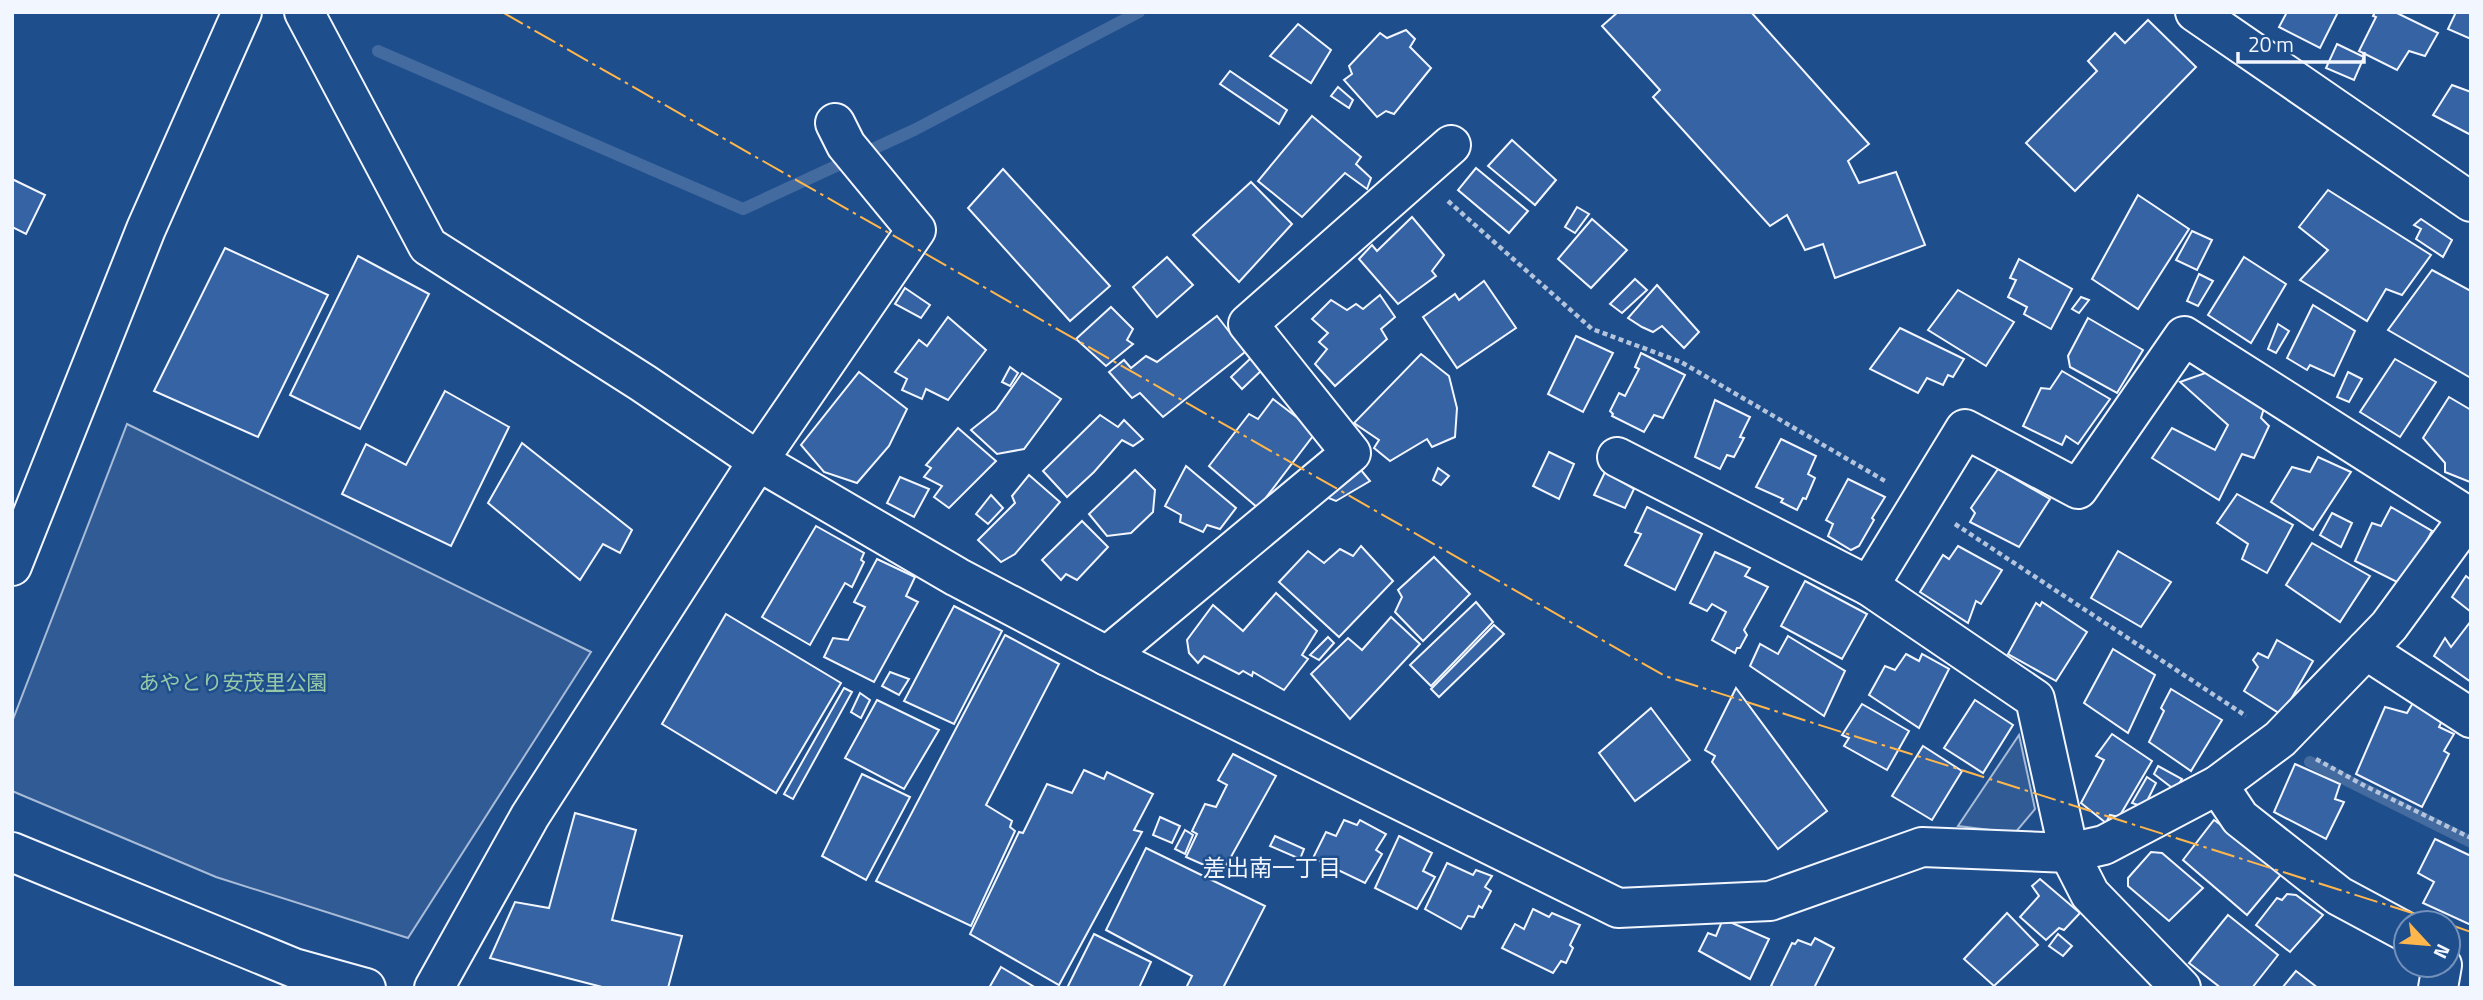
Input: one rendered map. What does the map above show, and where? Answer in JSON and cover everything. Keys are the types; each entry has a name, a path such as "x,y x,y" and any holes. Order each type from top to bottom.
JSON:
{"street":[{"path":"12,566 146,229 242,12"},
{"path":"304,12 428,246 643,383 758,461 957,577 1107,656 1618,908 1770,901 1922,847 2069,853 2104,845 2218,785 2280,739 2389,626 2470,515 2184,336 2078,489 1965,429 1869,586"},
{"path":"2195,12 2471,202"},
{"path":"435,988 530,816 758,461 916,230 848,145"},
{"path":"1107,656 1351,453 1248,324 1451,145"},
{"path":"1617,457 1869,586 2035,699 2069,853 2090,894 2181,988"},
{"path":"2366,650 2471,718"},
{"path":"2218,785 2240,818 2262,836 2339,896 2392,924"},
{"path":"12,852 294,968 366,988"}],"path":[{"path":"1419,175 1592,329 1681,362 1921,502 2280,739 2365,786 2471,838"}],"shaded area":[{"name":"あやとり安茂里公園","path":"127,424 591,652 408,938 216,877 12,791 12,722"},
{"path":"2019,735 2035,809 2015,833 1958,826"}],"building":[{"path":"1618,12 1751,12 1869,144 1848,161 1859,183 1896,172 1925,245 1835,278 1823,244 1805,250 1787,215 1770,226 1653,97 1660,90 1602,26"},
{"path":"2287,12 2338,12 2320,48 2279,27"},
{"path":"2375,12 2395,12 2438,33 2425,56 2409,51 2397,70 2359,51 2376,17 2373,16"},
{"path":"2456,12 2471,12 2471,39 2448,29"},
{"path":"2148,20 2196,67 2075,191 2026,143 2097,71 2088,61 2115,33 2125,43"},
{"path":"1298,24 1331,50 1311,83 1270,56"},
{"path":"1406,30 1415,39 1410,47 1431,68 1394,114 1386,111 1377,117 1344,80 1352,74 1349,66 1380,33 1387,38"},
{"path":"2337,44 2364,57 2354,80 2326,68"},
{"path":"1230,71 1287,110 1279,124 1220,84"},
{"path":"2452,85 2471,92 2471,135 2433,115"},
{"path":"1338,87 1353,100 1349,108 1331,96"},
{"path":"1312,116 1361,157 1356,164 1371,178 1367,189 1345,173 1302,217 1258,181"},
{"path":"1512,140 1556,180 1535,205 1488,166"},
{"path":"1476,168 1528,211 1509,233 1458,190"},
{"path":"1003,169 1110,286 1070,321 968,208"},
{"path":"12,179 45,195 26,234 12,227"},
{"path":"1251,182 1292,224 1239,282 1193,235"},
{"path":"2328,190 2431,255 2402,295 2386,289 2367,321 2300,280 2328,250 2299,227"},
{"path":"2138,195 2189,229 2138,309 2092,279"},
{"path":"1577,207 1589,214 1575,233 1565,227"},
{"path":"1412,217 1444,255 1432,271 1436,276 1398,304 1359,259 1372,245 1377,251"},
{"path":"1592,219 1627,250 1591,288 1558,259"},
{"path":"2421,219 2452,240 2443,257 2416,239 2421,229 2414,225"},
{"path":"2192,231 2212,240 2197,270 2176,260"},
{"path":"225,248 328,295 258,437 154,391"},
{"path":"358,256 429,294 360,429 290,395"},
{"path":"1167,257 1193,285 1157,317 1133,287"},
{"path":"2244,257 2286,284 2251,343 2208,315"},
{"path":"2019,259 2072,289 2051,329 2024,314 2027,307 2008,297 2016,280 2010,278"},
{"path":"2432,270 2471,291 2471,378 2388,330"},
{"path":"2199,274 2213,281 2198,306 2187,301"},
{"path":"1635,279 1647,290 1622,313 1610,304"},
{"path":"1484,281 1516,328 1457,368 1423,317 1455,294 1459,300"},
{"path":"1657,285 1699,332 1684,348 1662,326 1653,332 1628,318"},
{"path":"905,288 930,305 921,318 895,304"},
{"path":"1958,290 2014,322 1986,366 1928,330"},
{"path":"1380,295 1395,317 1381,329 1387,339 1335,386 1315,364 1327,349 1319,342 1328,333 1312,319 1331,300 1347,310 1356,304 1363,309"},
{"path":"2081,297 2089,300 2079,313 2072,309"},
{"path":"2313,305 2355,331 2334,376 2310,365 2307,370 2287,358"},
{"path":"1111,307 1133,329 1127,340 1133,344 1106,366 1076,339"},
{"path":"1217,316 1245,352 1163,417 1140,393 1132,398 1109,372 1124,360 1131,368 1146,356 1157,362"},
{"path":"948,317 986,350 948,400 926,389 922,399 902,390 907,379 895,372 919,340 927,346"},
{"path":"2088,318 2143,350 2117,393 2070,367 2068,356"},
{"path":"2278,324 2289,331 2276,353 2268,349"},
{"path":"1900,328 1964,359 1953,377 1948,375 1943,385 1927,378 1918,393 1870,369"},
{"path":"1576,336 1613,353 1583,412 1548,394"},
{"path":"1641,353 1685,375 1663,418 1654,415 1644,432 1612,416 1610,411 1619,393 1625,396 1639,369 1635,367"},
{"path":"1421,354 1449,376 1457,408 1455,437 1432,447 1427,439 1390,461 1374,448 1379,440 1354,423"},
{"path":"1253,356 1264,368 1242,389 1231,377"},
{"path":"2395,359 2436,382 2400,437 2360,412"},
{"path":"1010,367 1018,373 1010,386 1002,382"},
{"path":"2062,371 2110,399 2078,444 2066,436 2062,445 2023,426 2041,388 2050,389"},
{"path":"2211,371 2265,405 2261,418 2269,426 2254,458 2242,454 2219,500 2152,458 2172,428 2215,450 2228,425 2180,382"},
{"path":"859,372 907,409 889,446 857,483 824,472 801,445"},
{"path":"2348,372 2362,379 2349,402 2337,397"},
{"path":"1022,373 1061,399 1024,449 997,454 971,430 996,410"},
{"path":"445,391 509,427 451,546 342,494 366,444 406,465"},
{"path":"2449,397 2471,410 2470,482 2445,472 2445,463 2423,438"},
{"path":"1273,399 1316,432 1258,508 1209,466 1249,414 1258,419"},
{"path":"1715,400 1750,417 1740,437 1744,438 1734,457 1727,455 1720,469 1695,457"},
{"path":"1100,415 1118,427 1124,420 1143,439 1133,446 1122,440 1067,497 1043,471"},
{"path":"958,428 996,461 949,508 934,497 942,486 924,477 931,468 926,465"},
{"path":"1781,439 1816,456 1808,474 1815,478 1806,499 1803,498 1797,510 1781,502 1783,499 1756,487"},
{"path":"522,443 632,530 620,553 603,544 580,580 488,503"},
{"path":"1549,452 1574,464 1559,499 1533,486"},
{"path":"2318,457 2351,472 2313,530 2271,502 2292,467 2310,472"},
{"path":"1356,464 1370,481 1336,501 1318,494"},
{"path":"1186,466 1236,508 1220,529 1207,525 1203,532 1180,522 1181,515 1165,506"},
{"path":"1438,468 1449,476 1441,485 1433,480"},
{"path":"1998,469 2050,499 2019,547 1970,522 1975,513 1971,508"},
{"path":"1135,470 1155,490 1153,512 1131,533 1107,536 1089,514"},
{"path":"1605,472 1634,489 1625,508 1594,495"},
{"path":"1029,475 1060,502 1015,554 1001,562 978,540 1015,503 1012,496"},
{"path":"900,477 929,489 914,517 887,503"},
{"path":"1848,479 1885,497 1859,546 1851,550 1828,536 1833,524 1826,520"},
{"path":"2237,494 2293,525 2267,573 2242,559 2248,544 2217,523"},
{"path":"991,495 1003,508 988,524 976,514"},
{"path":"1647,507 1702,534 1675,590 1625,565 1641,534 1635,532"},
{"path":"2391,507 2432,531 2403,585 2355,561 2372,523 2381,526"},
{"path":"2332,513 2352,523 2341,547 2320,535"},
{"path":"1082,521 1108,547 1077,580 1066,574 1061,580 1042,560"},
{"path":"816,526 864,553 861,560 864,562 852,587 845,583 810,645 762,617"},
{"path":"2312,543 2370,576 2340,622 2286,585"},
{"path":"1361,546 1393,581 1339,637 1279,582 1308,551 1324,563 1340,549 1353,556"},
{"path":"1958,546 2002,570 1981,604 1976,601 1968,623 1920,592 1943,555 1949,559"},
{"path":"2118,551 2171,582 2141,627 2091,598"},
{"path":"1715,552 1750,568 1745,576 1768,587 1744,630 1747,635 1735,653 1712,640 1726,612 1712,604 1707,611 1690,603"},
{"path":"1434,557 1470,594 1423,641 1395,612 1402,597 1398,590"},
{"path":"877,559 915,577 906,596 918,602 874,682 824,657 833,638 848,640 865,607 854,602"},
{"path":"2466,576 2471,580 2471,612 2452,597"},
{"path":"1805,581 1867,614 1842,659 1781,626"},
{"path":"1276,593 1317,631 1302,655 1308,659 1284,690 1253,672 1252,676 1243,671 1239,674 1204,656 1198,663 1189,653 1187,640 1213,605 1243,631"},
{"path":"1476,602 1493,622 1431,686 1410,665"},
{"path":"2042,602 2087,632 2056,681 2008,654 2036,603 2040,606"},
{"path":"954,606 1002,631 954,724 904,701"},
{"path":"726,614 841,683 776,793 662,724"},
{"path":"1391,617 1420,644 1350,719 1311,674 1348,638 1362,650"},
{"path":"2471,621 2471,682 2434,656 2445,638 2451,647"},
{"path":"1494,625 1504,634 1439,697 1431,689"},
{"path":"1005,635 1059,664 986,805 1012,821 1010,827 1015,831 971,926 876,881"},
{"path":"1788,636 1845,671 1824,716 1750,666 1760,644 1778,654"},
{"path":"1328,637 1334,643 1319,660 1310,655"},
{"path":"2277,640 2313,661 2282,715 2244,691 2258,667 2253,660 2258,653 2268,658"},
{"path":"2113,649 2155,675 2128,733 2084,703"},
{"path":"1906,654 1919,661 1922,654 1949,669 1919,728 1869,695 1885,666 1895,670"},
{"path":"890,672 909,679 899,695 882,686"},
{"path":"844,688 852,692 793,799 784,794"},
{"path":"1736,688 1827,811 1778,849 1712,762 1715,756 1705,750"},
{"path":"2171,689 2222,720 2191,771 2149,742"},
{"path":"860,693 870,700 861,718 851,712"},
{"path":"877,700 939,730 904,789 845,758"},
{"path":"1975,700 2013,725 1983,773 1944,748"},
{"path":"2414,701 2444,717 2439,727 2454,734 2444,751 2449,754 2422,807 2356,774 2385,707 2407,713"},
{"path":"1862,704 1909,731 1887,770 1844,746 1849,738 1842,735"},
{"path":"1651,708 1690,760 1635,801 1599,753"},
{"path":"2112,734 2152,761 2119,817 2110,815 2106,823 2081,803 2104,760 2096,756"},
{"path":"1923,746 1962,771 1932,820 1892,796"},
{"path":"1233,754 1276,776 1222,873 1186,857 1197,834 1192,831 1205,804 1216,807 1227,785 1218,780"},
{"path":"2295,764 2340,784 2335,799 2344,802 2326,839 2274,812"},
{"path":"2158,766 2182,779 2175,790 2154,774"},
{"path":"1084,770 1104,779 1107,772 1153,794 1134,830 1142,832 1059,985 970,934 1019,832 1023,833 1047,784 1072,793"},
{"path":"862,774 910,797 866,880 822,856"},
{"path":"2147,777 2156,783 2144,807 2132,803"},
{"path":"575,813 636,830 612,920 682,936 668,988 606,988 490,958 515,902 549,908"},
{"path":"1160,817 1180,826 1172,843 1153,835"},
{"path":"1344,820 1357,825 1360,820 1386,834 1376,850 1382,854 1365,883 1313,858 1326,832 1336,836"},
{"path":"2214,820 2284,871 2247,915 2183,860"},
{"path":"1185,830 1193,835 1185,854 1175,849"},
{"path":"1275,836 1304,849 1300,859 1270,846"},
{"path":"1399,836 1432,853 1423,871 1435,877 1417,909 1375,888"},
{"path":"2435,839 2471,856 2471,925 2462,921 2462,909 2436,909 2423,903 2434,882 2418,873"},
{"path":"1146,848 1265,906 1223,988 1186,988 1192,976 1106,930"},
{"path":"2151,852 2162,853 2203,888 2169,921 2128,886 2128,878"},
{"path":"1447,863 1473,875 1476,870 1492,876 1485,887 1491,891 1482,908 1479,906 1474,917 1468,916 1461,929 1425,909"},
{"path":"2040,879 2080,913 2064,930 2059,928 2046,940 2020,917 2039,896 2032,886"},
{"path":"2287,894 2296,895 2323,915 2290,952 2256,925 2277,898 2282,900"},
{"path":"1533,909 1549,917 1552,913 1580,925 1570,945 1573,948 1566,963 1561,961 1553,973 1502,948 1515,924 1524,929"},
{"path":"2007,913 2038,945 1994,986 1964,959"},
{"path":"2228,915 2278,955 2252,988 2221,988 2189,963"},
{"path":"1723,919 1769,939 1750,979 1699,951 1708,933 1716,936"},
{"path":"1094,934 1151,962 1139,988 1067,988"},
{"path":"2058,934 2072,946 2063,956 2049,946"},
{"path":"1815,938 1834,948 1814,988 1771,986 1792,943 1795,944 1798,940 1811,945"},
{"path":"1001,967 1036,988 989,988"},
{"path":"2296,971 2318,988 2282,988"}],"waterway":[{"path":"378,51 743,209 914,130 1139,12"},
{"path":"2310,762 2471,842"}],"power":[{"path":"502,12 1665,676 2400,909"},
{"path":"2462,929 2471,932"}],"district":[{"name":"差出南一丁目","path":"1272,867"}]}
